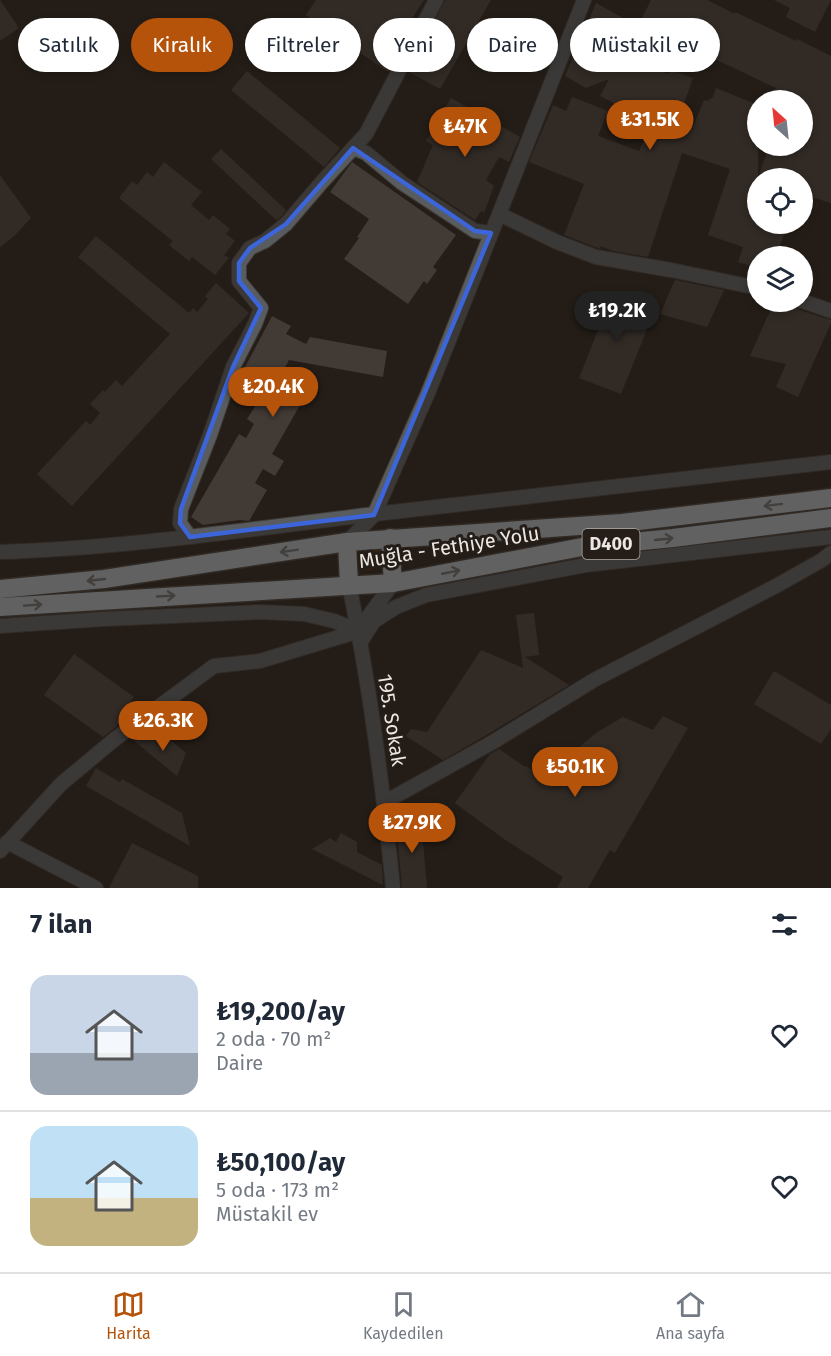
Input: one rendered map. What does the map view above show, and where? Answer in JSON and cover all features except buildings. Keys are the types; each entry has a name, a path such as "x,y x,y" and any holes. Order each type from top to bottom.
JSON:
{"highway":[{"name":"Muğla - Fethiye Yolu","path":"0,589 104,579 347,542 622,523 831,498"},
{"name":"Muğla - Fethiye Yolu","path":"0,607 393,582 582,547 831,518"},
{"path":"390,538 393,582"},
{"path":"347,542 349,585"}],"street":[{"path":"190,537 180,524 181,509 233,367 261,308 239,281 239,263 250,248 265,241 286,224 366,134 436,0"},
{"path":"347,542 374,514 428,393 584,0"},
{"path":"353,148 366,153 402,183 475,231 491,233"},
{"path":"499,214 556,242 596,256 747,286"},
{"path":"813,305 831,311"},
{"path":"0,552 190,537 831,462"},
{"path":"374,514 390,538"},
{"path":"96,888 3,846 61,784 115,739 214,666 260,661 359,637 374,621 396,607 426,595 586,565 831,537"},
{"path":"385,802 493,742 604,675 776,586 831,554"},
{"path":"359,637 393,582"},
{"name":"195. Sokak","path":"349,585 385,802 393,888"},
{"path":"0,626 260,612 304,615 334,621 359,637"}],"highlighted area":[{"path":"353,148 475,231 491,233 374,515 190,537 180,523 181,509 233,367 261,308 239,281 239,263 250,248 286,224"}],"shaded area":[{"path":"377,547 381,556 376,568 363,570 357,566 355,559 357,549"}]}
